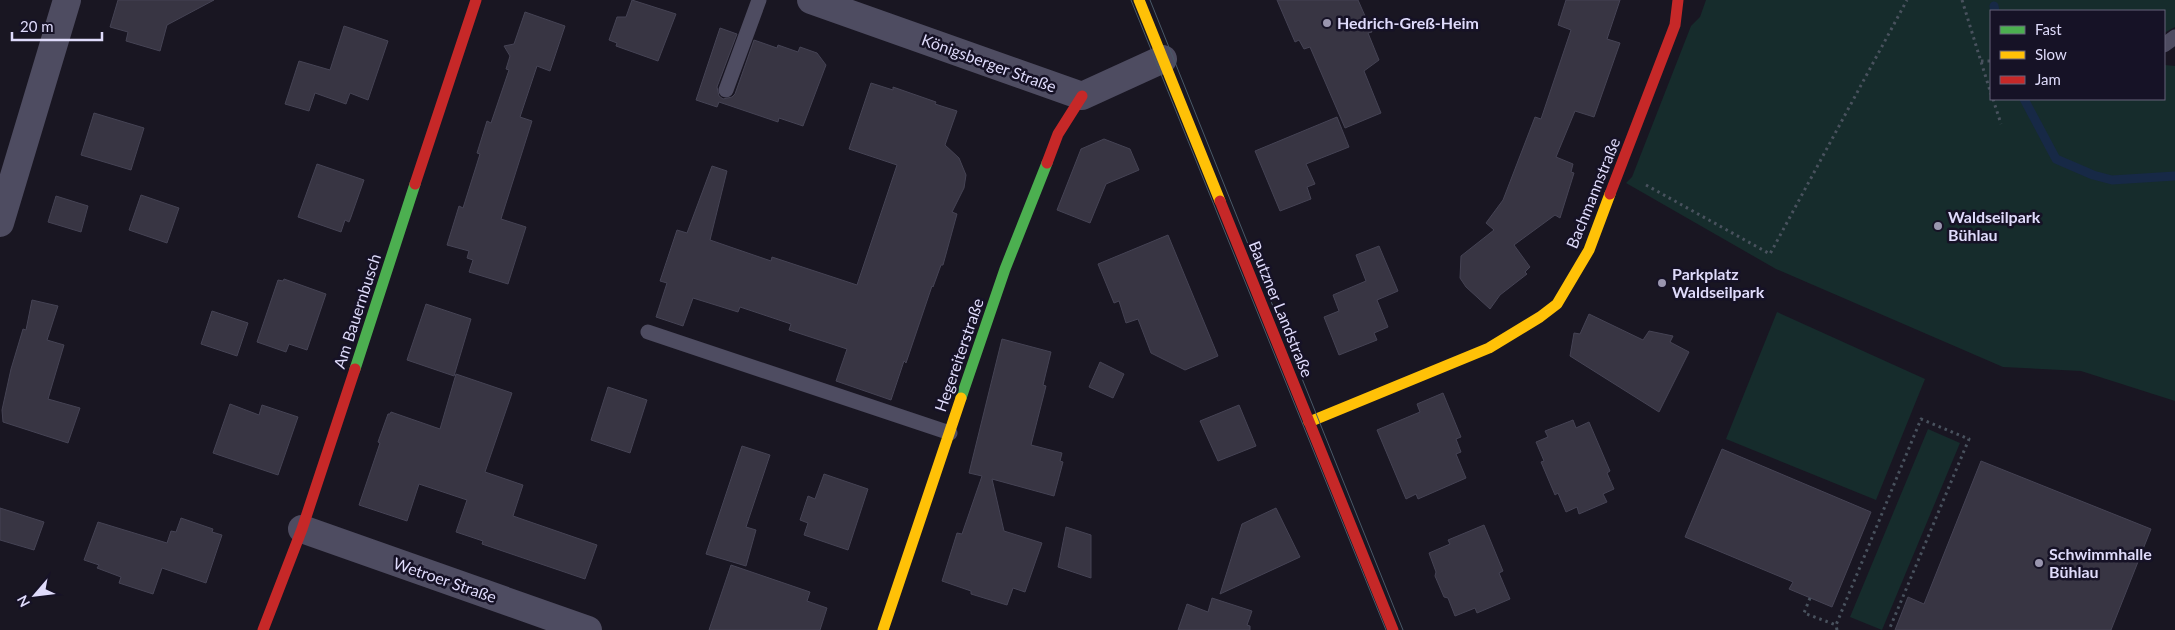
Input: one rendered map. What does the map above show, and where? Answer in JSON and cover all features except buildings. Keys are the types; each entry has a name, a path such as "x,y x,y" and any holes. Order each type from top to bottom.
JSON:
{"street":[{"path":"0,223 67,0"},
{"name":"Am Bauernbusch","path":"263,630 302,529 476,0"},
{"name":"Königsberger Straße","path":"812,0 1082,96"},
{"name":"Bautzner Landstraße","path":"1139,0 1393,630"},
{"name":"Bachmannstraße","path":"1308,422 1490,348 1540,317 1557,304 1589,250 1675,25 1678,0"},
{"path":"1082,96 1163,59"},
{"name":"Hegereiterstraße","path":"883,630 1009,260 1058,134 1082,96"},
{"name":"Wetroer Straße","path":"302,529 588,630"}],"lane":[{"path":"726,90 759,0"},
{"path":"648,332 950,433"}],"path":[{"path":"1620,172 1770,254 1907,0"},
{"path":"1962,0 1990,91"},
{"path":"1981,61 1990,61"},
{"path":"1993,100 2001,124"},
{"path":"1837,630 1836,625 1921,419 1969,439 1889,630"},
{"path":"1810,598 1804,613 1836,625"}],"green space":[{"name":"Waldseilpark Bühlau","path":"1706,0 2175,0 2175,27 2165,32 2165,10 1990,10 1990,100 2165,100 2165,65 2175,66 2175,401 2081,371 2003,367 1776,269 1626,183 1632,177 1691,26 1700,17"},
{"path":"1777,312 1925,379 1876,500 1726,439"},
{"path":"1928,429 1960,443 1882,630 1850,617"}],"waterway":[{"path":"1994,6 1995,10"},
{"path":"2025,100 2056,159 2093,175 2112,180 2175,176"}],"tram line":[{"path":"1131,0 1386,630"},
{"path":"1150,0 1403,630"}],"traffic: fast":[{"path":"961,398 1005,269 1047,163"},
{"path":"355,369 415,184"}],"traffic: slow":[{"path":"1139,0 1220,201"},
{"path":"1309,422 1489,348 1540,317 1557,304 1589,250 1610,194"},
{"path":"883,630 961,398"}],"traffic: jam":[{"path":"415,184 476,0"},
{"path":"1610,194 1675,25 1678,0"},
{"path":"1047,163 1058,134 1082,96"},
{"path":"1220,201 1393,630"},
{"path":"263,630 302,529 355,369"}],"place":[{"name":"Hedrich-Greß-Heim","path":"1327,23"},
{"name":"Waldseilpark Bühlau","path":"1938,226"},
{"name":"Parkplatz Waldseilpark","path":"1662,283"},
{"name":"Schwimmhalle Bühlau","path":"2039,563"}]}
